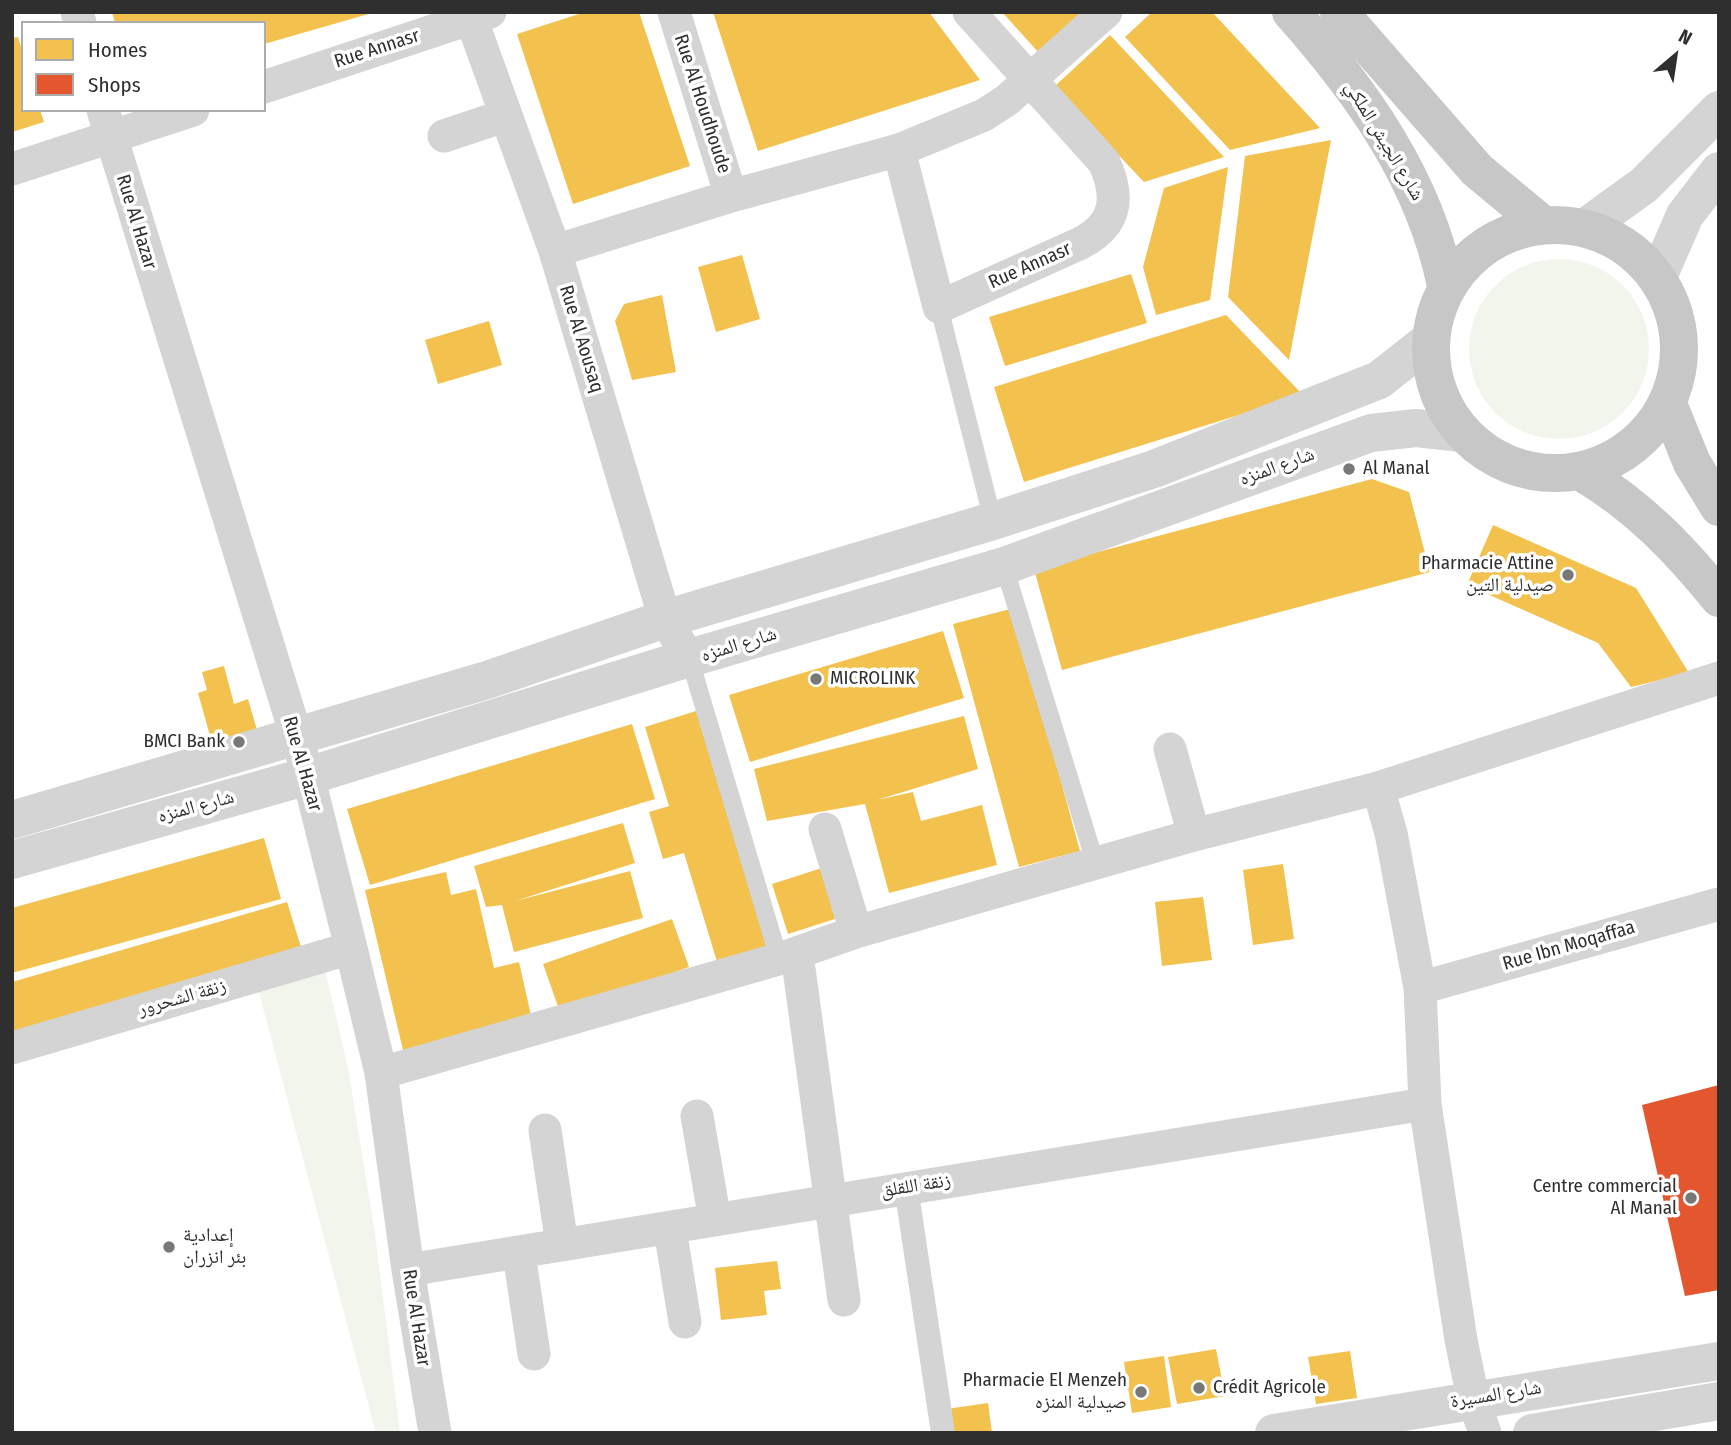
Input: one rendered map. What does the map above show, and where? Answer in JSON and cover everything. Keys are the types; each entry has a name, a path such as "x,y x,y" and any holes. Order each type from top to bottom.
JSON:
{"main road":[{"name":"شارع الجيش الملكي","path":"1291,12 1328,54 1372,113 1403,166 1438,246 1446,286"},
{"name":"شارع الجيش الملكي","path":"1339,12 1477,170 1542,224"},
{"path":"1542,224 1586,227 1614,238 1638,255 1658,277 1677,317 1680,362 1668,404 1647,436 1617,459 1581,472 1538,473 1496,460 1462,433 1436,390 1430,340 1446,286 1471,256 1504,234 1542,224"},
{"path":"1668,404 1692,463 1719,507"},
{"path":"1581,472 1608,488 1660,530 1719,598"}],"street":[{"name":"Rue Al Houdhoude","path":"674,12 732,195"},
{"name":"Rue Annasr","path":"939,307 1087,240 1110,217 1112,190 1104,162 969,12"},
{"path":"555,251 732,195 899,150 990,112 1030,81 1106,12"},
{"name":"Rue Annasr","path":"266,86 480,15"},
{"name":"Rue Al Aousaq","path":"480,15 504,116 555,251 665,619 690,660"},
{"path":"1586,227 1644,184 1719,110"},
{"path":"12,169 106,124 181,112"},
{"path":"444,136 504,116"},
{"name":"Rue Al Hazar","path":"106,124 308,776 381,1073 408,1270 435,1433"},
{"path":"899,150 939,307"},
{"path":"1658,277 1685,215 1719,170"},
{"name":"شارع المنزه","path":"12,820 487,680 665,619 993,521 1154,469 1379,380 1430,340"},
{"name":"شارع المنزه","path":"12,860 308,776 1004,566 1371,433 1416,428 1462,433"},
{"path":"381,1073 1194,835 1378,788 1719,678"},
{"path":"1170,749 1194,835"},
{"path":"1378,788 1391,833 1420,988 1424,1104 1461,1340 1479,1415"},
{"path":"825,830 856,932"},
{"name":"Rue Ibn Moqaffaa","path":"1420,988 1719,904"},
{"name":"زنقة الشحرور","path":"12,1048 351,948"},
{"path":"788,956 831,1200 844,1300"},
{"name":"زنقة اللقلق","path":"408,1270 519,1254 906,1187 1424,1104"},
{"path":"697,1116 715,1220"},
{"path":"545,1130 562,1245"},
{"path":"906,1187 943,1433"},
{"path":"670,1229 685,1322"},
{"path":"519,1254 534,1354"},
{"name":"شارع المسيرة","path":"1273,1433 1479,1415 1719,1361"},
{"path":"1532,1433 1719,1401"}],"lane":[{"path":"939,307 993,521"},
{"path":"1004,566 1096,865"},
{"path":"690,660 788,956"}],"shaded area":[{"path":"1559,259 1593,266 1609,274 1622,286 1634,299 1642,315 1649,349 1642,383 1634,399 1622,412 1609,424 1593,432 1559,439 1525,432 1509,424 1496,412 1484,399 1476,383 1469,349 1476,315 1484,299 1496,286 1509,274 1525,266"},
{"path":"325,970 348,1068 375,1234 400,1433 376,1433 258,989"}],"building: Homes":[{"path":"112,12 372,12 266,43 266,21 114,21"},
{"path":"585,12 639,12 690,166 573,204 517,34"},
{"path":"713,12 929,12 980,80 758,151"},
{"path":"1002,12 1083,12 1039,53"},
{"path":"1152,12 1212,12 1320,128 1230,150 1125,37"},
{"path":"1110,35 1224,157 1144,182 1054,87"},
{"path":"18,37 21,47 21,112 41,112 44,122 12,132 12,38"},
{"path":"1331,140 1289,360 1228,297 1245,156"},
{"path":"1228,167 1210,300 1156,315 1143,267 1164,188"},
{"path":"742,255 760,319 716,332 698,267"},
{"path":"1131,274 1147,323 1005,366 989,317"},
{"path":"662,295 676,372 632,380 615,321 624,304"},
{"path":"1226,315 1303,395 1024,482 994,387"},
{"path":"489,321 502,365 438,384 425,340"},
{"path":"1372,479 1409,492 1430,572 1062,670 1034,569"},
{"path":"1493,525 1636,588 1689,673 1631,687 1598,643 1467,585"},
{"path":"1014,608 1080,851 1019,867 953,624"},
{"path":"943,631 964,698 750,762 729,695"},
{"path":"224,666 234,704 248,699 261,744 216,757 198,693 207,690 202,672"},
{"path":"696,711 770,949 718,965 684,853 663,859 649,812 669,806 645,727"},
{"path":"964,716 978,769 877,800 913,792 921,821 982,805 997,865 889,893 865,804 767,821 754,769"},
{"path":"632,724 655,799 370,885 347,809"},
{"path":"623,823 635,863 515,901 630,871 643,918 514,952 502,905 486,907 474,866"},
{"path":"264,838 281,899 12,973 12,908"},
{"path":"1283,864 1294,939 1253,945 1243,870"},
{"path":"825,867 841,917 788,934 772,884"},
{"path":"446,872 451,895 476,889 494,968 519,962 532,1020 403,1050 365,890"},
{"path":"1203,897 1212,960 1162,966 1155,902"},
{"path":"287,902 301,947 12,1032 12,982"},
{"path":"672,919 689,967 560,1012 543,964"},
{"path":"777,1261 781,1289 764,1291 767,1315 721,1320 715,1268"},
{"path":"1216,1349 1225,1396 1177,1404 1168,1357"},
{"path":"1350,1351 1357,1398 1316,1404 1308,1357"},
{"path":"1164,1356 1171,1407 1132,1413 1124,1362"},
{"path":"988,1403 992,1433 949,1433 946,1409"}],"building: Shops":[{"name":"Centre commercial Al Manal","path":"1719,1085 1719,1290 1685,1296 1642,1105"}],"place":[{"name":"Al Manal","path":"1349,469"},
{"name":"Pharmacie Attine صيدلية التين","path":"1568,575"},
{"name":"MICROLINK","path":"816,679"},
{"name":"BMCI Bank","path":"239,742"},
{"name":"Centre commercial Al Manal","path":"1691,1198"},
{"name":"إعدادية بئر انزران","path":"169,1247"},
{"name":"Crédit Agricole","path":"1199,1388"},
{"name":"Pharmacie El Menzeh صيدلية المنزه","path":"1141,1392"}]}
